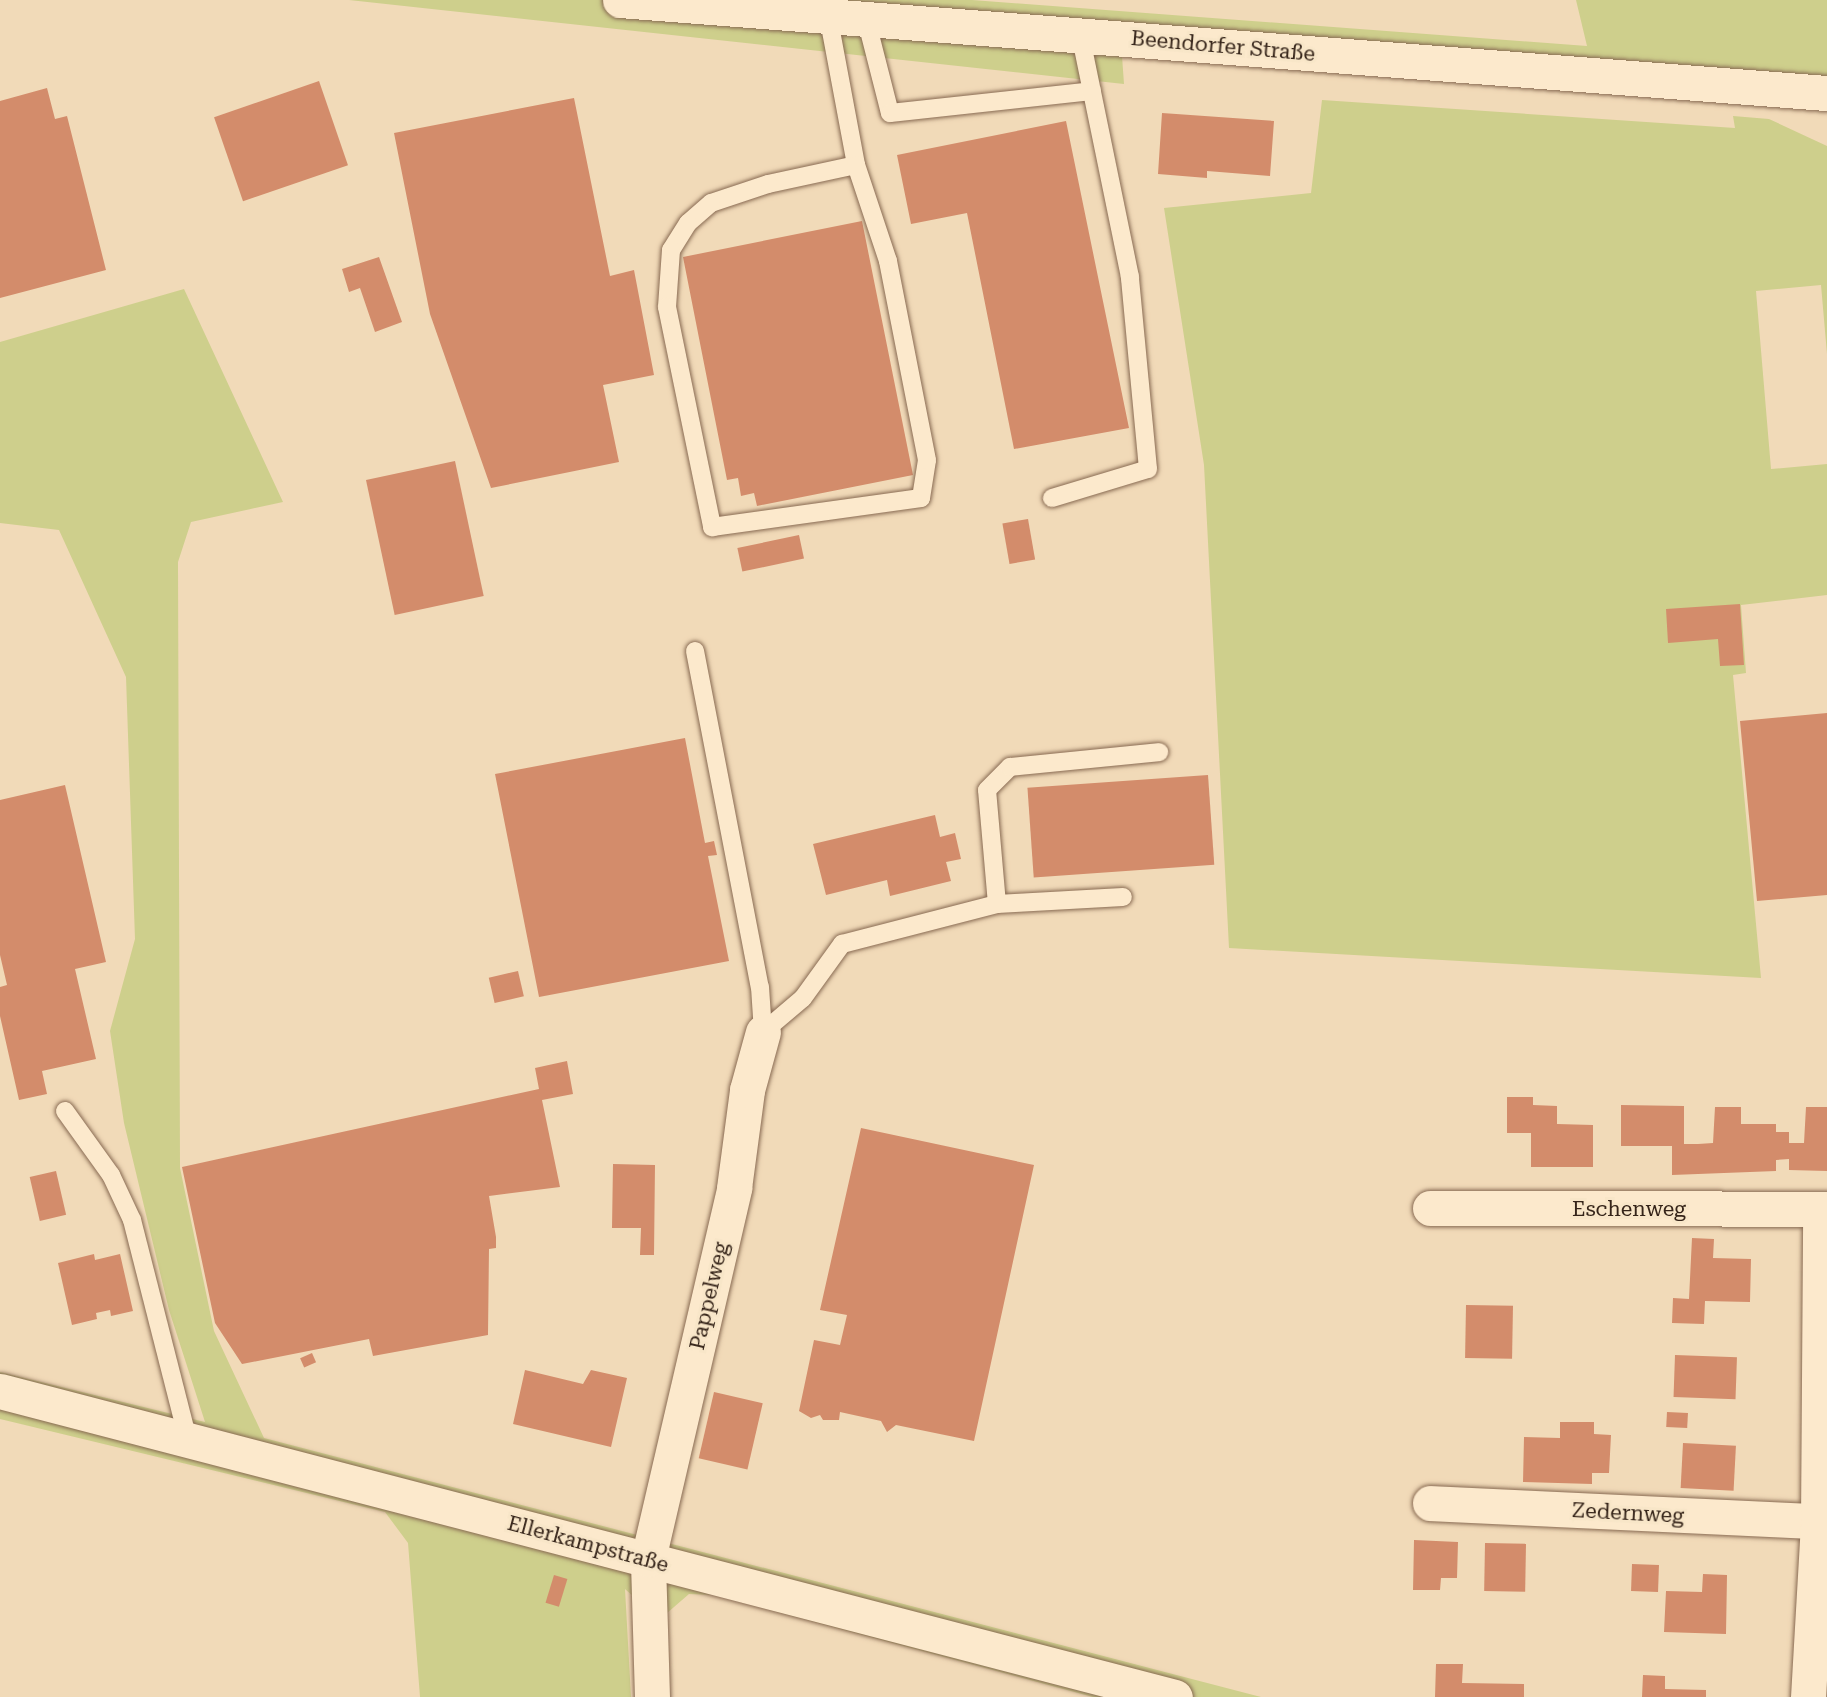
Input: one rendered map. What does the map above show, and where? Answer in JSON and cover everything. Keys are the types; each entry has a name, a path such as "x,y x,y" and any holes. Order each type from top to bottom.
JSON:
{"street":[{"name":"Beendorfer Straße","path":"620,0 1827,93"},
{"name":"Pappelweg","path":"652,1697 648,1559 734,1188 747,1090 763,1032"},
{"name":"Eschenweg","path":"1430,1208 1824,1209"},
{"path":"1808,1697 1823,1523 1824,1209"},
{"name":"Ellerkampstraße","path":"0,1391 1175,1697"},
{"name":"Zedernweg","path":"1430,1503 1823,1523"}],"lane":[{"path":"828,15 856,165 888,261 927,460 921,498 712,527 667,307 671,250 688,223 711,203 768,184 856,165"},
{"path":"866,19 890,113 1092,91"},
{"path":"1052,498 1148,469 1130,277 1080,34"},
{"path":"695,651 760,987 763,1032"},
{"path":"996,904 987,790 1010,767 1159,752"},
{"path":"763,1032 803,998 842,944 996,904 1123,897"},
{"path":"65,1111 111,1175 132,1220 188,1440"}],"green space":[{"path":"349,0 972,0 1587,46 1576,0 1827,0 1827,80 1120,28 1124,84"},
{"path":"1322,100 1735,128 1733,116 1769,119 1827,146 1827,354 1821,285 1756,291 1771,469 1827,464 1827,595 1741,605 1746,673 1733,675 1761,978 1229,948 1204,465 1164,208 1311,193"},
{"path":"184,289 283,502 191,522 178,562 180,1168 214,1331 264,1438 1261,1697 1093,1697 714,1595 689,1594 659,1620 625,1589 631,1697 420,1697 408,1543 385,1512 0,1419 0,1372 205,1422 169,1310 124,1123 110,1031 135,939 126,677 59,530 0,523 0,342"}],"building":[{"path":"319,81 348,165 243,201 214,117"},
{"path":"47,88 55,119 67,116 106,270 0,298 0,101"},
{"path":"574,98 610,276 634,270 654,375 603,385 619,462 491,488 430,314 394,133"},
{"path":"1162,113 1274,121 1270,176 1207,171 1207,178 1158,174"},
{"path":"1066,121 1129,428 1014,449 967,213 911,224 897,155"},
{"path":"862,221 913,475 757,506 754,493 741,496 738,478 727,480 683,257"},
{"path":"379,257 402,322 375,332 360,288 349,292 342,269"},
{"path":"455,461 484,596 395,615 366,480"},
{"path":"1028,519 1035,559 1010,564 1002,524"},
{"path":"799,535 804,558 742,572 737,548"},
{"path":"1740,604 1744,665 1720,666 1718,639 1668,643 1666,609"},
{"path":"1827,713 1827,895 1757,901 1740,721"},
{"path":"685,738 705,843 714,841 717,855 708,856 729,961 539,997 495,774"},
{"path":"1208,775 1214,865 1034,877 1027,788"},
{"path":"65,785 106,962 75,969 96,1059 42,1071 47,1094 19,1100 0,1016 0,987 7,985 0,955 0,800"},
{"path":"935,815 940,837 955,833 961,859 946,862 951,881 890,896 887,880 826,895 813,844"},
{"path":"518,971 524,996 495,1003 489,978"},
{"path":"567,1061 573,1094 542,1100 560,1187 489,1196 496,1248 489,1249 488,1335 373,1356 369,1339 242,1364 215,1323 182,1167 539,1089 535,1068"},
{"path":"1507,1097 1533,1097 1533,1105 1557,1106 1557,1124 1593,1125 1593,1167 1531,1167 1531,1133 1507,1133"},
{"path":"1621,1105 1684,1106 1684,1144 1713,1143 1715,1107 1741,1107 1741,1124 1776,1124 1776,1132 1789,1132 1789,1143 1804,1143 1806,1107 1827,1107 1827,1171 1789,1170 1789,1159 1776,1160 1776,1171 1672,1175 1672,1146 1621,1146"},
{"path":"861,1128 1034,1165 974,1441 896,1425 887,1432 881,1421 840,1412 839,1420 823,1420 820,1415 811,1418 799,1411 814,1340 840,1345 847,1315 820,1310"},
{"path":"613,1164 655,1165 654,1255 640,1255 641,1228 612,1228"},
{"path":"56,1171 66,1215 40,1221 30,1177"},
{"path":"1692,1238 1714,1239 1713,1258 1751,1259 1750,1302 1705,1301 1704,1324 1672,1323 1673,1298 1689,1299"},
{"path":"94,1254 95,1260 120,1254 133,1311 111,1316 110,1310 96,1313 97,1319 72,1325 58,1263"},
{"path":"1466,1305 1513,1306 1512,1359 1465,1358"},
{"path":"312,1353 316,1362 304,1367 300,1358"},
{"path":"1675,1355 1737,1357 1735,1399 1674,1397"},
{"path":"525,1370 583,1384 591,1370 627,1378 611,1447 513,1424"},
{"path":"714,1392 763,1403 747,1470 699,1458"},
{"path":"1667,1412 1688,1413 1687,1428 1666,1427"},
{"path":"1560,1422 1594,1422 1594,1434 1611,1435 1609,1473 1592,1473 1592,1484 1523,1482 1524,1437 1560,1438"},
{"path":"1683,1443 1736,1446 1734,1491 1681,1488"},
{"path":"1414,1540 1458,1542 1457,1578 1441,1578 1440,1590 1413,1590"},
{"path":"1485,1543 1526,1544 1525,1592 1484,1591"},
{"path":"1632,1564 1659,1565 1658,1592 1631,1591"},
{"path":"1703,1574 1727,1575 1726,1634 1664,1632 1666,1591 1702,1592"},
{"path":"554,1575 567,1579 559,1607 546,1603"},
{"path":"1436,1664 1463,1664 1462,1683 1524,1684 1524,1697 1435,1697"},
{"path":"1643,1675 1665,1676 1665,1689 1706,1690 1706,1697 1642,1697"}]}
